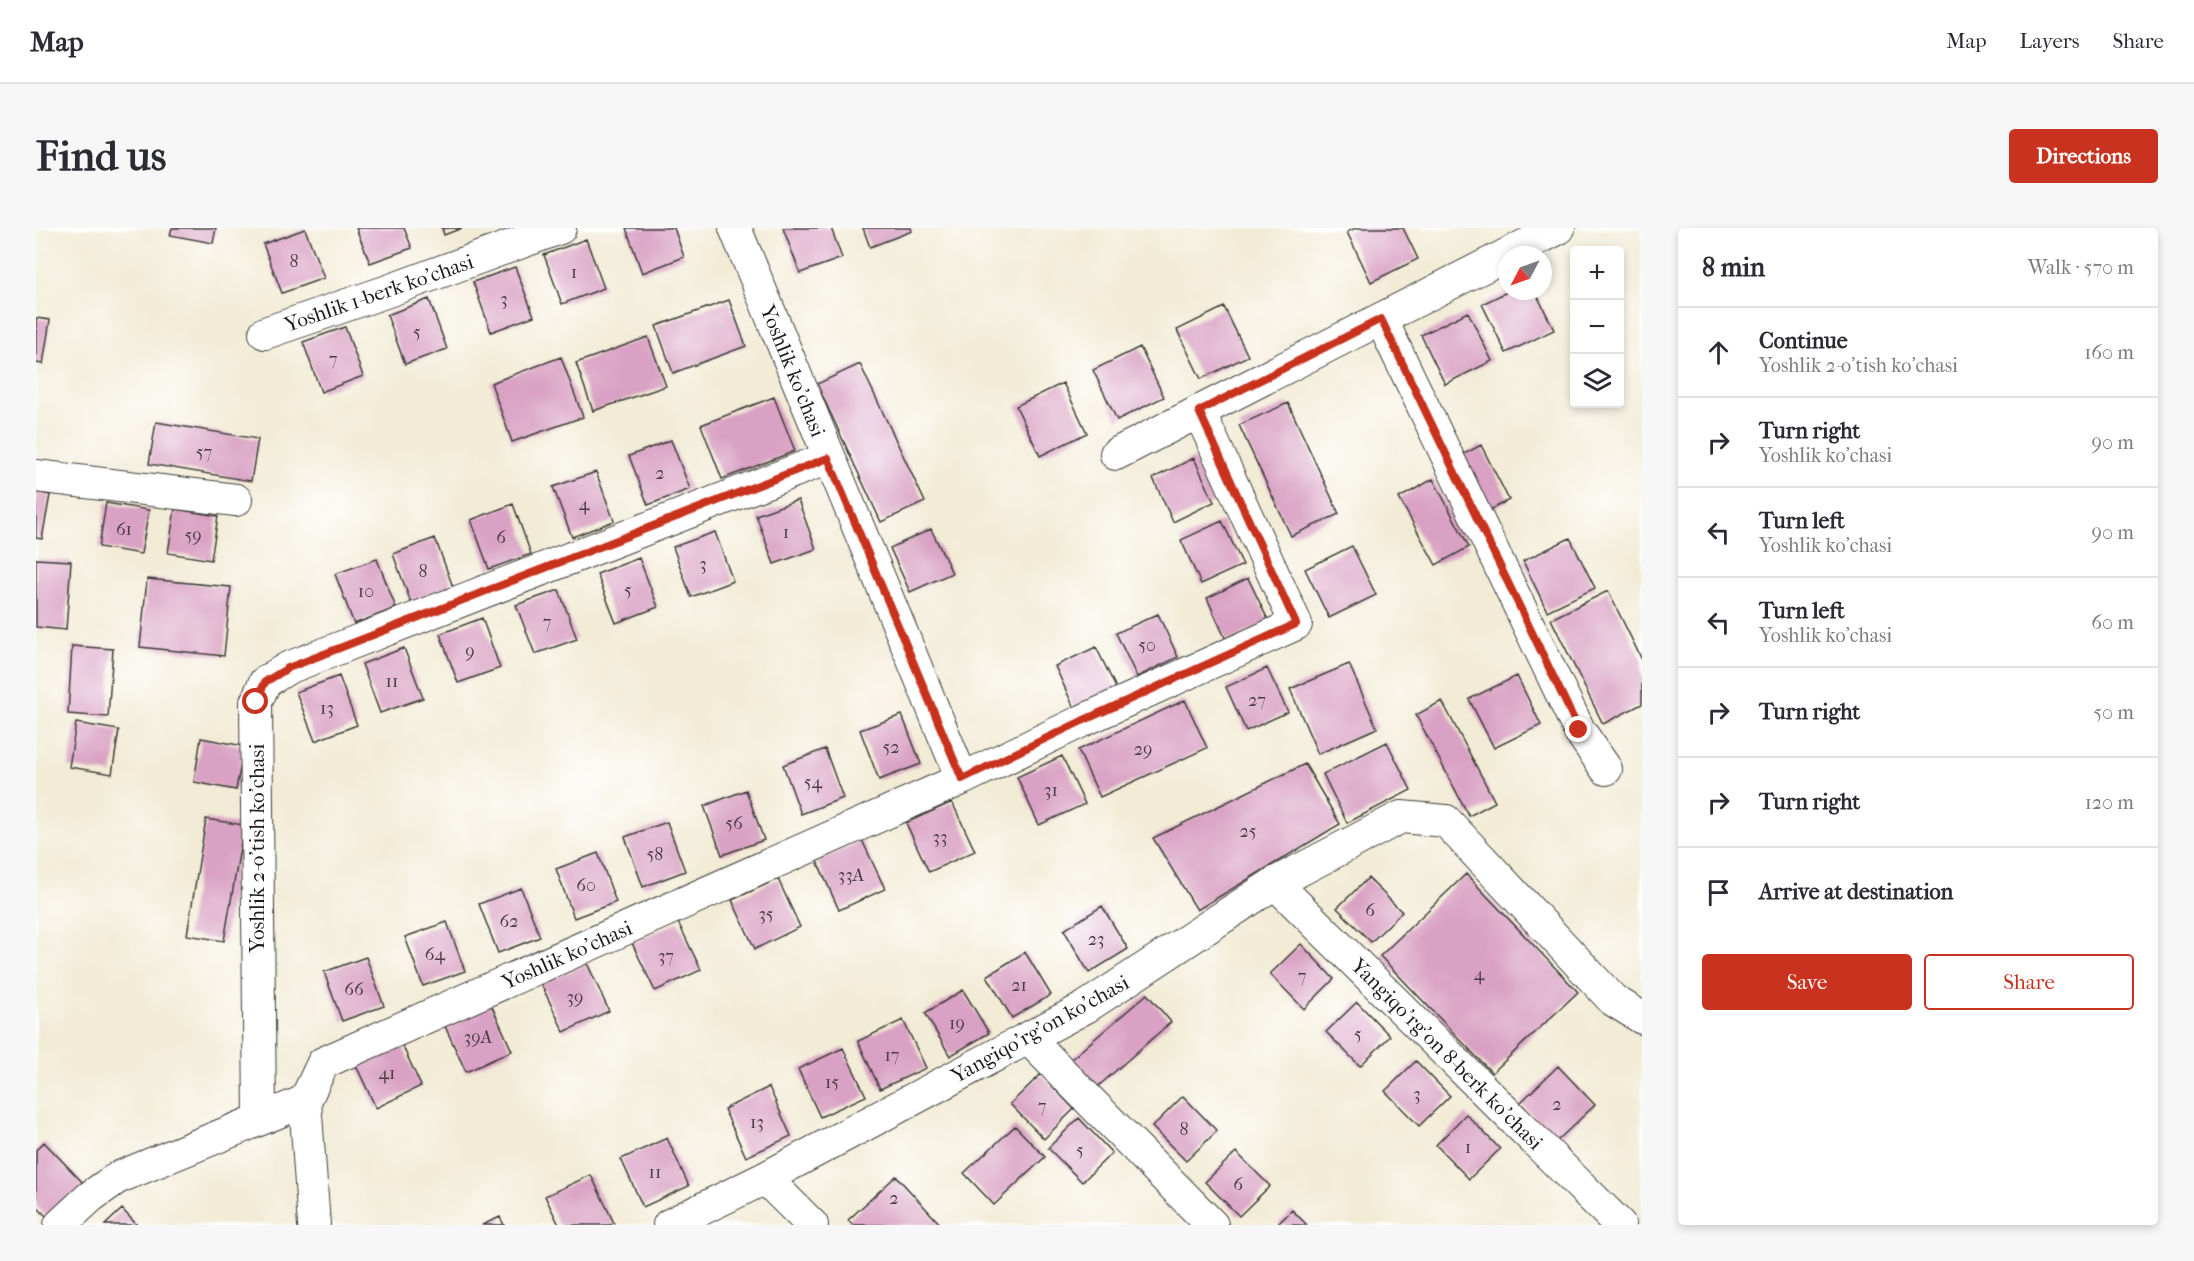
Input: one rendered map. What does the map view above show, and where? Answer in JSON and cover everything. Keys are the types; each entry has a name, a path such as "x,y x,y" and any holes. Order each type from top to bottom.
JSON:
{"street":[{"name":"Yoshlik 1-berk ko'chasi","path":"265,333 560,228"},
{"name":"Yoshlik ko'chasi","path":"735,228 962,779"},
{"path":"1116,453 1559,228"},
{"path":"1381,319 1579,730 1606,769"},
{"name":"Yoshlik ko'chasi","path":"314,1225 305,1101 323,1063 962,779 1082,721 1296,624 1199,411"},
{"name":"Yoshlik 2-o'tish ko'chasi","path":"260,1119 256,702 265,682 288,668 828,458"},
{"path":"36,476 237,500"},
{"name":"Yangiqo'rg'on ko'chasi","path":"669,1225 765,1178 1086,1007 1275,883 1401,817 1446,821 1613,1000 1642,1018"},
{"name":"Yangiqo'rg'on 8-berk ko'chasi","path":"1275,883 1620,1225"},
{"path":"1028,1038 1212,1225"},
{"path":"60,1225 90,1197 117,1178 305,1101"},
{"path":"765,1178 812,1225"}],"building":[{"path":"172,228 216,228 213,243 170,235"},
{"path":"356,228 404,228 412,248 370,263"},
{"path":"442,228 462,228 444,235"},
{"path":"626,228 674,228 684,257 642,273"},
{"path":"783,228 831,228 842,258 800,273"},
{"path":"863,228 911,228 912,231 870,247"},
{"path":"1356,228 1403,228 1418,259 1371,282 1347,232"},
{"path":"305,229 324,278 282,293 263,244"},
{"path":"586,239 604,288 562,304 544,255"},
{"path":"515,267 534,316 491,332 473,282"},
{"path":"1498,296 1498,300 1539,300 1554,330 1506,353 1482,304"},
{"path":"429,299 447,349 405,364 387,315"},
{"path":"729,300 746,346 673,373 656,326"},
{"path":"1224,307 1248,356 1201,379 1177,330"},
{"path":"1468,312 1492,361 1445,384 1421,335"},
{"path":"36,318 50,320 43,364 36,363"},
{"path":"345,327 363,376 321,392 303,342"},
{"path":"648,337 666,386 593,411 576,363"},
{"path":"1140,347 1164,397 1117,420 1093,370"},
{"path":"561,357 583,417 512,442 491,383"},
{"path":"860,364 925,502 881,522 817,384"},
{"path":"1063,383 1087,433 1040,456 1016,406"},
{"path":"774,397 795,451 722,479 701,425"},
{"path":"1288,403 1339,514 1291,536 1239,425"},
{"path":"156,422 258,439 251,481 149,464"},
{"path":"671,440 690,489 648,505 629,456"},
{"path":"1481,445 1509,500 1490,510 1462,455"},
{"path":"1194,458 1214,502 1173,522 1153,478"},
{"path":"596,472 614,521 572,537 553,487"},
{"path":"1433,479 1469,547 1436,565 1399,498"},
{"path":"36,492 50,495 42,539 36,538"},
{"path":"798,500 816,549 774,564 756,515"},
{"path":"106,503 149,510 141,554 99,547"},
{"path":"513,504 531,554 489,569 471,520"},
{"path":"175,509 218,516 211,560 168,553"},
{"path":"1222,521 1243,565 1201,584 1181,540"},
{"path":"931,529 952,573 910,592 890,548"},
{"path":"715,532 733,581 691,597 673,547"},
{"path":"435,538 453,587 411,603 393,554"},
{"path":"1570,538 1595,588 1547,611 1523,561"},
{"path":"1352,546 1376,595 1329,618 1305,569"},
{"path":"639,558 658,607 616,623 597,574"},
{"path":"36,559 71,561 66,630 36,627"},
{"path":"377,559 396,608 354,624 335,574"},
{"path":"1248,578 1269,622 1227,642 1207,598"},
{"path":"147,579 231,587 224,656 140,647"},
{"path":"559,590 577,639 535,654 516,605"},
{"path":"1608,591 1642,660 1642,704 1603,724 1551,619"},
{"path":"1158,614 1178,657 1137,677 1116,633"},
{"path":"482,618 500,668 458,683 440,634"},
{"path":"72,646 113,649 108,717 68,714"},
{"path":"1096,647 1117,690 1075,710 1055,666"},
{"path":"404,648 423,698 380,713 362,664"},
{"path":"1349,664 1377,728 1318,754 1290,689"},
{"path":"1267,668 1288,712 1246,731 1226,687"},
{"path":"339,676 357,725 315,741 296,692"},
{"path":"1517,676 1541,725 1494,748 1469,699"},
{"path":"1185,700 1207,748 1100,797 1078,750"},
{"path":"1442,701 1495,802 1469,816 1416,715"},
{"path":"902,715 921,764 879,780 860,730"},
{"path":"76,723 119,730 112,774 69,767"},
{"path":"201,738 244,746 236,790 194,782"},
{"path":"1387,742 1411,790 1347,823 1323,774"},
{"path":"825,749 843,798 801,814 783,765"},
{"path":"1062,756 1085,804 1039,825 1017,777"},
{"path":"1305,764 1340,824 1197,910 1153,838"},
{"path":"746,790 764,840 722,855 704,806"},
{"path":"952,802 975,851 929,872 906,823"},
{"path":"206,819 244,825 224,941 187,935"},
{"path":"667,822 685,871 643,887 625,837"},
{"path":"862,840 885,889 839,910 817,861"},
{"path":"598,853 616,902 574,918 556,869"},
{"path":"1466,874 1578,992 1492,1073 1380,956"},
{"path":"1368,878 1402,912 1371,942 1337,908"},
{"path":"778,879 800,927 755,949 732,900"},
{"path":"521,888 540,937 498,953 479,904"},
{"path":"1102,906 1128,949 1089,973 1064,930"},
{"path":"447,922 465,971 423,986 405,937"},
{"path":"678,922 701,970 655,991 632,943"},
{"path":"1301,944 1334,979 1304,1009 1270,974"},
{"path":"1025,952 1051,995 1012,1018 987,976"},
{"path":"366,957 384,1006 342,1021 324,972"},
{"path":"587,963 609,1011 564,1032 541,984"},
{"path":"963,990 989,1033 950,1056 925,1013"},
{"path":"1147,994 1171,1022 1095,1089 1070,1060"},
{"path":"490,1002 512,1051 466,1072 444,1024"},
{"path":"1357,1002 1390,1036 1360,1066 1326,1032"},
{"path":"903,1020 926,1068 880,1089 858,1041"},
{"path":"399,1038 421,1086 376,1108 353,1059"},
{"path":"843,1048 866,1096 820,1117 798,1069"},
{"path":"1416,1061 1450,1096 1419,1126 1385,1091"},
{"path":"1558,1066 1595,1105 1557,1141 1520,1103"},
{"path":"1041,1074 1074,1109 1044,1139 1010,1104"},
{"path":"769,1087 791,1136 746,1157 724,1109"},
{"path":"1183,1096 1217,1131 1186,1161 1152,1127"},
{"path":"1466,1114 1500,1149 1469,1179 1436,1145"},
{"path":"1079,1118 1112,1153 1082,1182 1048,1148"},
{"path":"1015,1126 1045,1157 994,1205 964,1173"},
{"path":"667,1138 689,1186 643,1207 621,1159"},
{"path":"44,1142 86,1186 50,1220 36,1206 36,1150"},
{"path":"1236,1152 1270,1186 1239,1216 1205,1182"},
{"path":"591,1175 614,1223 610,1225 559,1225 545,1196"},
{"path":"896,1176 941,1225 853,1225 848,1220"},
{"path":"122,1209 137,1225 105,1225"},
{"path":"1292,1210 1307,1225 1277,1225"},
{"path":"500,1217 504,1225 482,1225"}],"route":[{"path":"256,702 265,682 288,668 828,458 962,779 1082,721 1296,624 1199,411 1381,319 1579,730"}]}
